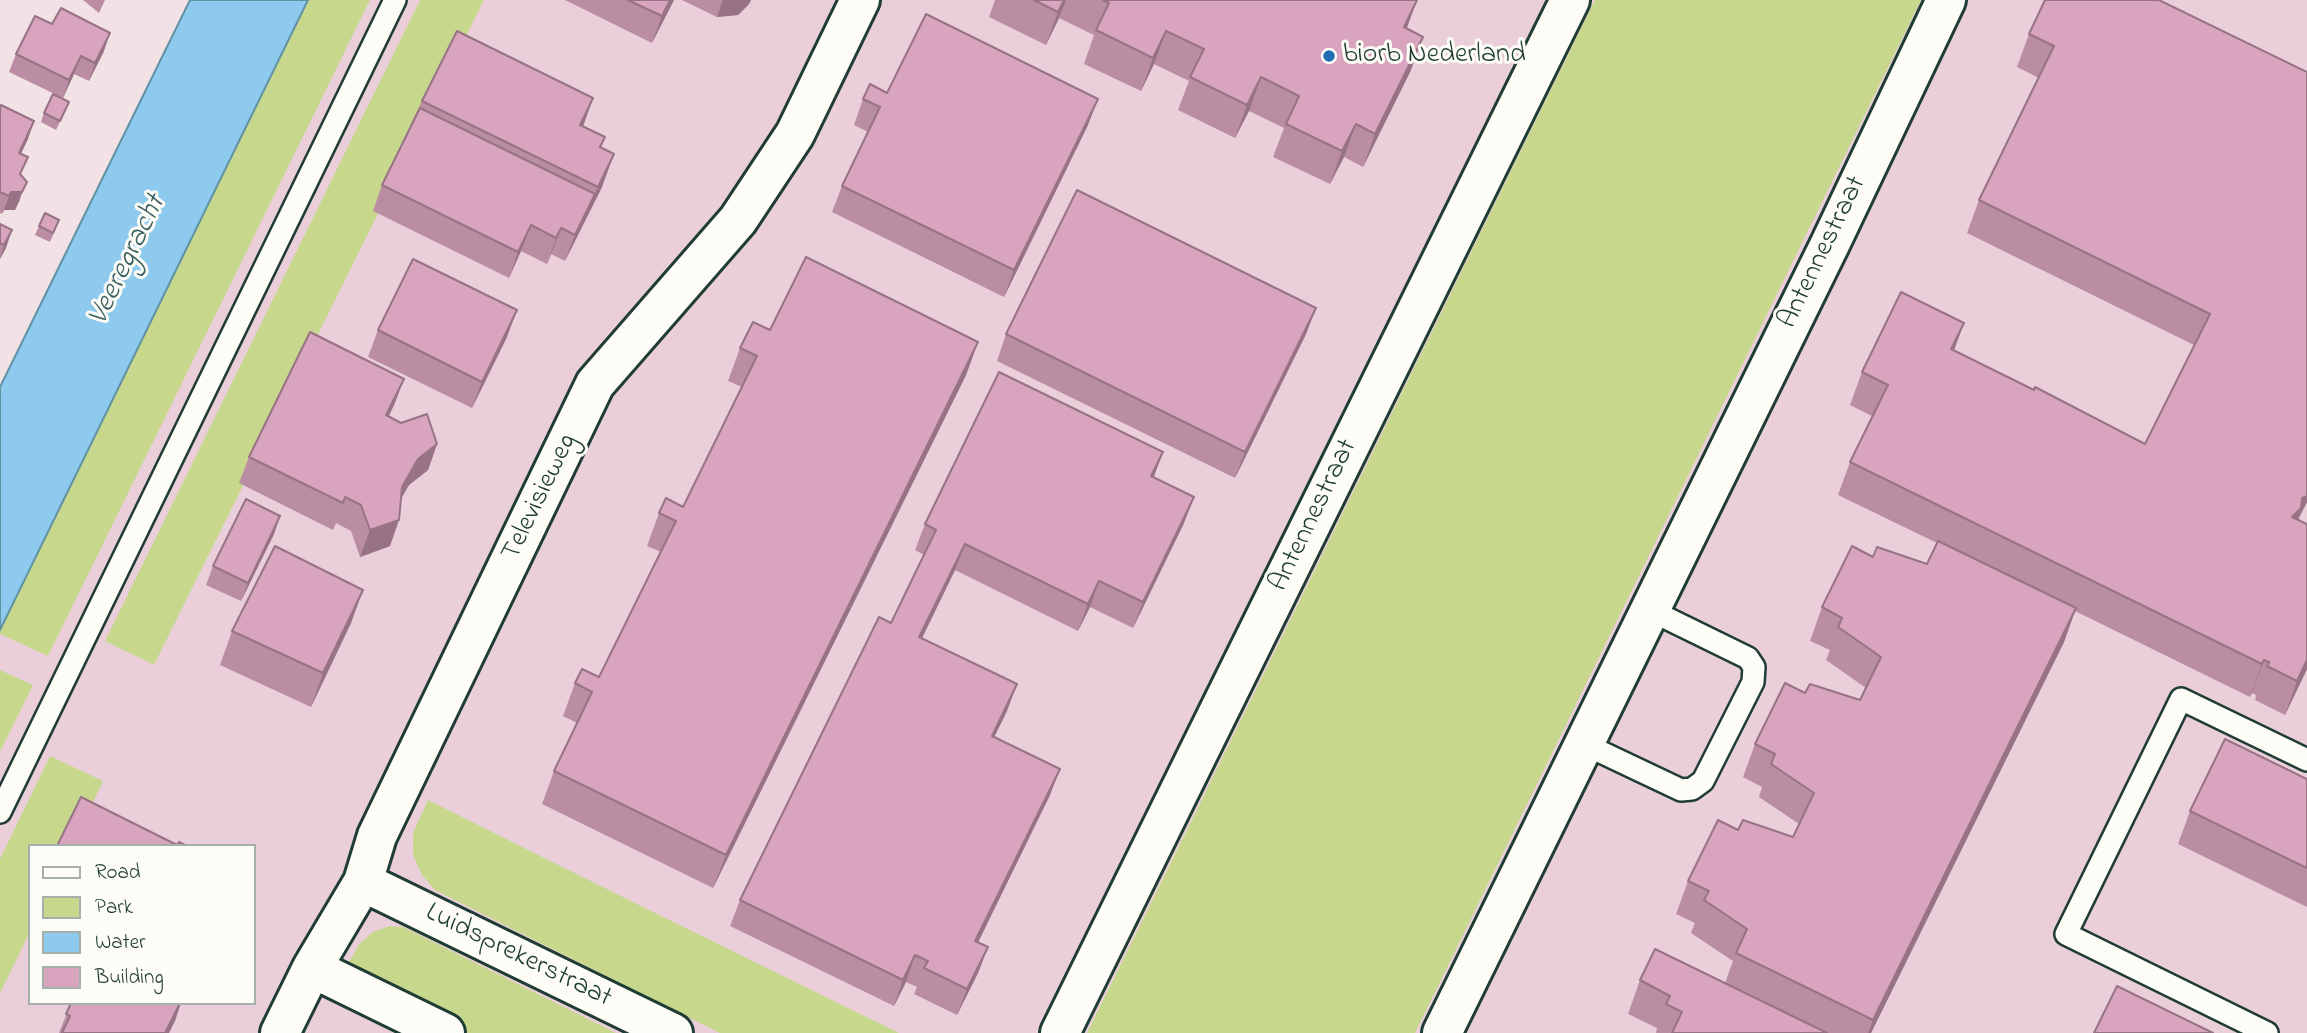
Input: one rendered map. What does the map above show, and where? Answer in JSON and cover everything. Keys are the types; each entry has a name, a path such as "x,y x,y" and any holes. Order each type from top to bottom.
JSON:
{"street":[{"name":"Televisieweg","path":"280,1033 312,968 363,882 377,836 595,384 738,220 795,134 860,0"},
{"name":"Antennestraat","path":"1060,1033 1570,0"},
{"name":"Antennestraat","path":"1442,1033 1946,0"},
{"name":"Luidsprekerstraat","path":"363,882 673,1033"},
{"path":"312,968 445,1033"}],"lane":[{"path":"0,813 395,0"},
{"path":"1584,744 1681,790 1692,789 1703,781 1753,682 1755,667 1748,659 1650,610"},
{"path":"2266,1032 2066,934 2181,699 2307,760"}],"shaded area":[{"path":"293,0 2307,0 2307,1033 0,1033 0,591"}],"green space":[{"path":"308,0 370,0 48,656 0,634 0,630"},
{"path":"420,0 484,0 154,665 105,641"},
{"path":"1595,0 1921,0 1415,1033 1087,1033"},
{"path":"0,670 33,685 0,752"},
{"path":"50,756 103,781 73,844 28,844 28,936 0,993 0,859"},
{"path":"428,800 899,1033 720,1033 435,890 422,875 413,855 413,833"},
{"path":"390,926 403,927 616,1033 468,1033 345,970 359,944 373,932"}],"water":[{"name":"Veeregracht","path":"190,0 308,0 0,630 0,387"}],"building":[{"path":"628,0 670,0 662,16"},
{"path":"1034,0 1064,0 1058,12"},
{"path":"1103,0 1417,0 1404,27 1423,37 1375,134 1356,124 1342,151 1286,124 1299,96 1261,77 1247,105 1190,77 1204,49 1166,31 1153,58 1096,30 1109,3"},
{"path":"2045,0 2159,0 2307,72 2307,496 2302,498 2301,508 2292,517 2307,524 2307,660 2297,681 2267,666 2269,662 2264,660 2262,664 1850,462 1888,385 1862,372 1901,292 1964,323 1951,349 2034,390 2035,387 2145,444 2210,314 1979,200 2054,46 2029,34"},
{"path":"61,8 110,33 95,63 81,56 69,80 16,54 35,16 52,24"},
{"path":"926,14 1098,99 1014,270 842,186 880,107 863,99 870,84 887,93"},
{"path":"457,31 593,98 580,125 605,137 600,147 614,154 598,187 422,101"},
{"path":"53,94 69,102 60,121 44,113"},
{"path":"1,105 34,121 19,153 28,157 20,174 27,182 22,192 11,192 9,196 0,192"},
{"path":"420,108 595,194 575,235 561,228 556,238 531,225 518,252 382,185"},
{"path":"1077,190 1316,308 1245,452 1006,334"},
{"path":"45,213 59,220 53,233 39,226"},
{"path":"0,224 12,230 4,245 0,243"},
{"path":"806,257 978,342 726,855 554,771 592,692 575,683 582,669 599,677 676,521 659,513 666,498 683,507 757,356 740,348 753,322 770,330"},
{"path":"413,259 517,310 482,382 378,330"},
{"path":"310,332 404,379 386,415 401,423 427,414 437,444 418,459 402,487 399,520 370,530 361,505 345,497 343,503 249,457"},
{"path":"999,372 1163,452 1151,476 1194,497 1143,602 1099,581 1088,604 965,544 919,637 1017,684 992,736 1060,769 975,941 988,947 967,989 924,968 928,961 915,955 903,980 740,900 879,617 891,623 936,530 925,524"},
{"path":"246,499 280,516 248,583 213,566"},
{"path":"1938,541 2076,608 1873,1020 1736,953 1747,929 1704,900 1709,891 1688,881 1718,820 1738,830 1743,820 1793,837 1814,793 1771,764 1775,754 1755,744 1785,683 1805,693 1810,684 1860,700 1881,657 1838,627 1842,618 1822,607 1852,546 1873,557 1877,547 1927,564"},
{"path":"275,546 363,590 323,673 232,631"},
{"path":"2225,739 2307,779 2307,868 2190,811"},
{"path":"81,797 175,844 58,844"},
{"path":"1655,949 1827,1033 1672,1033 1682,1012 1666,1004 1670,996 1640,980"},
{"path":"2117,986 2213,1033 2094,1033"},
{"path":"70,1005 179,1005 165,1033 62,1033 70,1016 66,1014"}],"place":[{"name":"biorb Nederland","path":"1329,56"}]}
